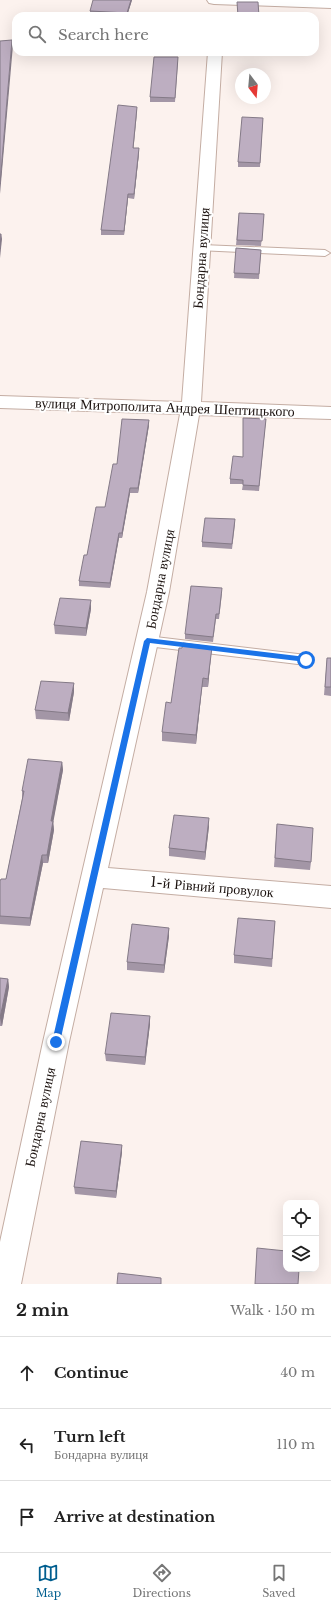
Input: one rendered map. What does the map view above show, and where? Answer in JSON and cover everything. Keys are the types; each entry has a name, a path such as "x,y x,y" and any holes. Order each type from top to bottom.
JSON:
{"street":[{"path":"214,0 331,4"},
{"path":"218,12 219,0"},
{"name":"Бондарна вулиця","path":"6,1284 54,1050 158,592 191,408 215,56"},
{"name":"вулиця Митрополита Андрея Шептицького","path":"0,402 331,413"},
{"name":"1-й Рівний провулок","path":"94,877 331,897"}],"lane":[{"path":"202,248 324,253"},
{"path":"147,641 306,660"}],"building":[{"path":"93,0 131,0 127,12 90,11"},
{"path":"237,2 258,2 259,12 238,12"},
{"path":"12,40 0,184 0,41"},
{"path":"154,57 178,57 175,98 150,97"},
{"path":"118,105 137,107 133,148 139,148 134,194 128,194 124,231 101,230"},
{"path":"242,117 263,118 260,163 238,162"},
{"path":"239,213 264,214 262,241 237,240"},
{"path":"236,248 261,250 259,274 234,273"},
{"path":"243,418 266,419 259,486 243,485 243,480 230,479 233,456 243,457"},
{"path":"122,419 149,420 138,488 130,488 122,533 119,533 110,583 79,581 84,555 87,555 96,507 105,507 113,464 117,464"},
{"path":"205,518 235,519 232,544 202,542"},
{"path":"191,586 222,588 219,614 216,614 213,637 185,634"},
{"path":"60,598 91,600 86,628 54,625"},
{"path":"183,643 212,647 208,679 203,678 196,735 162,732 166,702 171,703 179,648 182,648"},
{"path":"327,658 331,658 331,687 325,687"},
{"path":"41,681 74,683 68,713 35,710"},
{"path":"28,759 62,762 51,821 53,821 47,855 42,855 30,918 0,916 0,881 1,879 6,879 24,791 22,791"},
{"path":"174,815 209,818 205,852 169,848"},
{"path":"277,824 313,828 311,862 275,858"},
{"path":"238,918 275,921 272,959 234,955"},
{"path":"132,924 169,928 164,965 127,962"},
{"path":"0,978 8,979 0,1018"},
{"path":"111,1013 150,1016 145,1057 105,1054"},
{"path":"81,1141 122,1145 116,1191 74,1187"},
{"path":"257,1248 283,1251 283,1272 299,1272 298,1284 255,1284"},
{"path":"118,1273 161,1278 161,1284 117,1284"}],"route":[{"path":"56,1042 147,641 306,660"}]}
